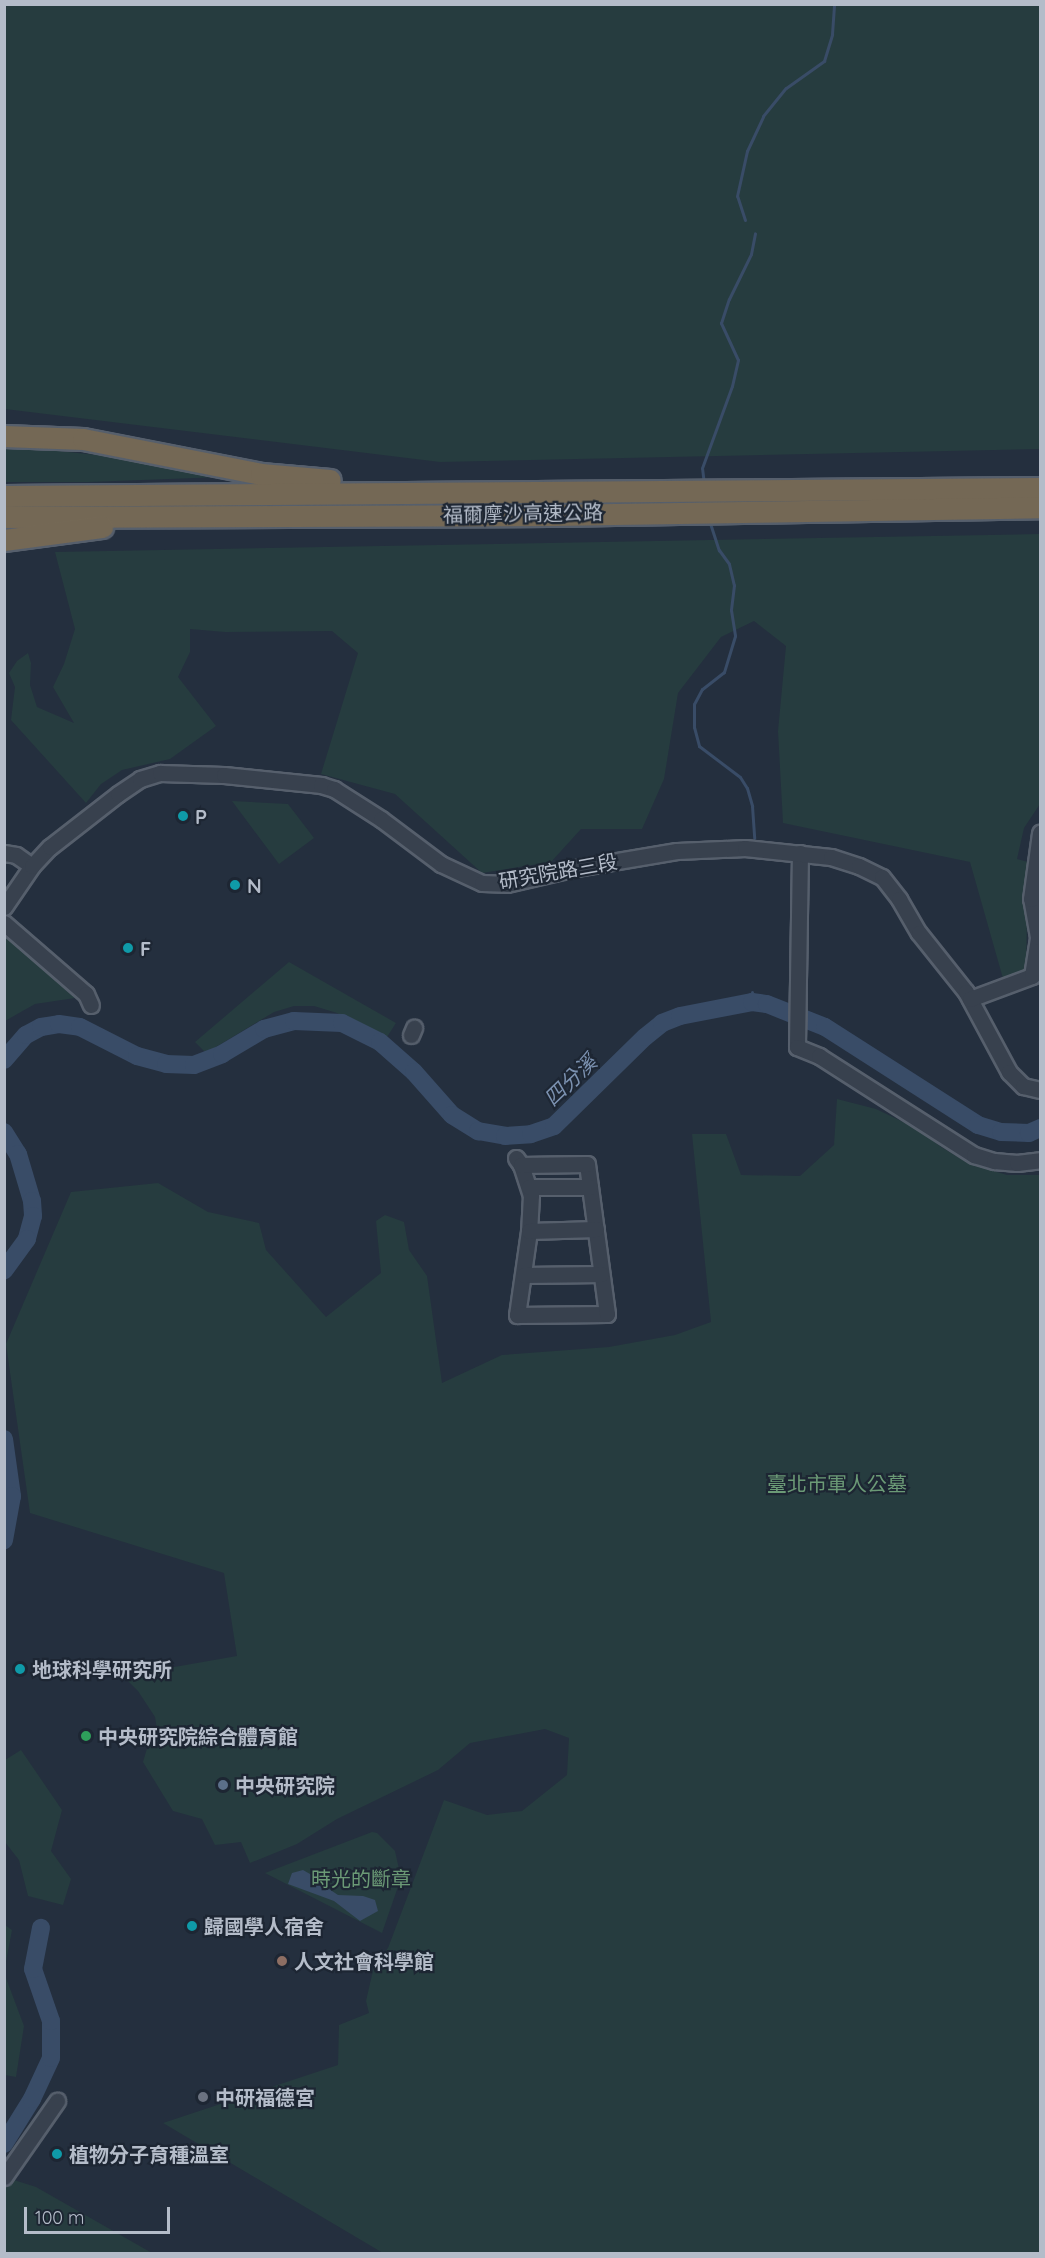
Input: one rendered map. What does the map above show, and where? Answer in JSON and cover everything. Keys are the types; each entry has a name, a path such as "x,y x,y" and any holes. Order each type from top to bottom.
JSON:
{"highway":[{"path":"4,436 83,439 261,474 319,480 408,481 535,490"},
{"name":"福爾摩沙高速公路","path":"4,517 551,514 874,500 1041,488"},
{"name":"福爾摩沙高速公路","path":"4,494 601,490 1041,507"},
{"path":"4,540 224,514"}],"street":[{"name":"研究院路三段","path":"4,907 32,867 50,847 140,779 155,774 236,776 321,785 334,789 381,819 441,864 483,883 507,884 580,867 677,851 745,848 800,853 840,860 882,877 899,899 919,933 970,999 1009,1072 1023,1086 1041,1090"},
{"path":"970,999 1032,976 1038,936 1031,899 1041,833"},
{"path":"4,853 16,855 32,867"},
{"path":"800,853 797,1047 819,1056 974,1155 994,1161 1017,1163 1041,1160"},
{"path":"4,923 86,994 91,1005"},
{"path":"519,1162 587,1164 607,1314 517,1315 529,1231 530,1186 519,1162"},
{"path":"530,1186 590,1187"},
{"path":"529,1231 596,1229"},
{"path":"524,1275 601,1274"},
{"path":"4,2177 57,2101"}],"green space":[{"path":"5,4 1040,5 1040,449 440,462 5,409"},
{"path":"5,449 59,451 134,459 222,477 89,482 5,482"},
{"path":"1040,534 1040,804 1024,828 1017,859 1028,862 1026,970 1004,982 970,862 783,823 778,731 786,646 754,621 721,637 678,693 664,779 642,829 581,829 551,862 482,873 395,794 321,774 358,653 332,631 225,632 190,629 190,652 178,677 216,726 170,759 122,770 101,784 86,803 11,720 15,687 9,673 17,661 28,653 31,663 30,685 37,707 74,723 53,687 64,664 75,629 55,552"},
{"path":"232,801 288,804 314,838 279,864"},
{"path":"5,935 75,998 35,1004 5,1021"},
{"path":"289,962 396,1023 387,1037 337,1013 314,1006 294,1006 274,1012 206,1053 195,1042"},
{"name":"臺北市軍人公墓","path":"837,1099 876,1109 920,1130 941,1147 970,1164 1007,1175 1040,1175 1040,2253 383,2253 163,2123 338,2065 339,2025 369,2013 366,2001 374,1966 388,1948 444,1800 487,1815 522,1811 567,1775 569,1738 545,1729 470,1743 438,1770 337,1819 297,1844 250,1863 241,1842 215,1845 202,1819 173,1811 143,1762 150,1738 158,1735 155,1717 138,1691 123,1676 237,1656 224,1573 30,1513 6,1344 71,1192 158,1183 208,1212 259,1223 266,1250 326,1317 381,1273 376,1221 385,1215 404,1222 409,1250 427,1276 442,1383 502,1355 609,1347 675,1335 711,1322 692,1134 726,1134 741,1175 800,1176 834,1145"},
{"path":"21,1750 62,1810 51,1851 71,1879 63,1905 28,1896 19,1860 5,1842 5,1760"},
{"name":"時光的斷章","path":"372,1832 377,1833 395,1851 401,1878 382,1933 265,1873"},
{"path":"5,1925 12,1930 5,1967"},
{"path":"5,1967 6,1978 24,2026 16,2077 5,2075"},
{"path":"14,2180 36,2187 152,2253 5,2253 5,2186"}],"water":[{"path":"303,1870 324,1882 326,1887 338,1895 363,1896 375,1900 378,1911 360,1921 334,1901 288,1884 292,1873"}],"waterway":[{"path":"745,220 737,196 747,151 763,116 786,88 824,61 832,34 834,4"},
{"path":"704,484 702,468 732,386 738,360 721,323 729,299 751,254 755,233"},
{"path":"709,520 719,550 729,564 734,585 731,610 735,636 724,672 702,689 694,704 694,727 699,746 740,777 747,788 752,806 754,838"},
{"path":"752,992 752,1002"},
{"name":"四分溪","path":"4,1060 26,1035 41,1027 59,1024 80,1027 137,1056 166,1064 194,1065 222,1054 264,1029 294,1021 342,1023 380,1042 414,1072 452,1115 478,1131 505,1136 531,1134 554,1126 662,1023 680,1016 752,1002 767,1004 825,1027 978,1125 1001,1132 1029,1133 1040,1128"},
{"name":"四分溪","path":"4,1132 18,1154 32,1201 33,1216 27,1239 4,1271"},
{"name":"四分溪","path":"4,1439 12,1496 4,1540"},
{"name":"四分溪","path":"4,2144 32,2099 51,2058 51,2021 33,1969 41,1928"}],"place":[{"name":"P","path":"183,816"},
{"name":"N","path":"235,885"},
{"name":"F","path":"128,948"},
{"name":"地球科學研究所","path":"20,1669"},
{"name":"中央研究院綜合體育館","path":"86,1736"},
{"name":"中央研究院","path":"223,1785"},
{"name":"歸國學人宿舍","path":"192,1926"},
{"name":"人文社會科學館","path":"282,1961"},
{"name":"中研福德宮","path":"203,2097"},
{"name":"植物分子育種溫室","path":"57,2154"}]}
